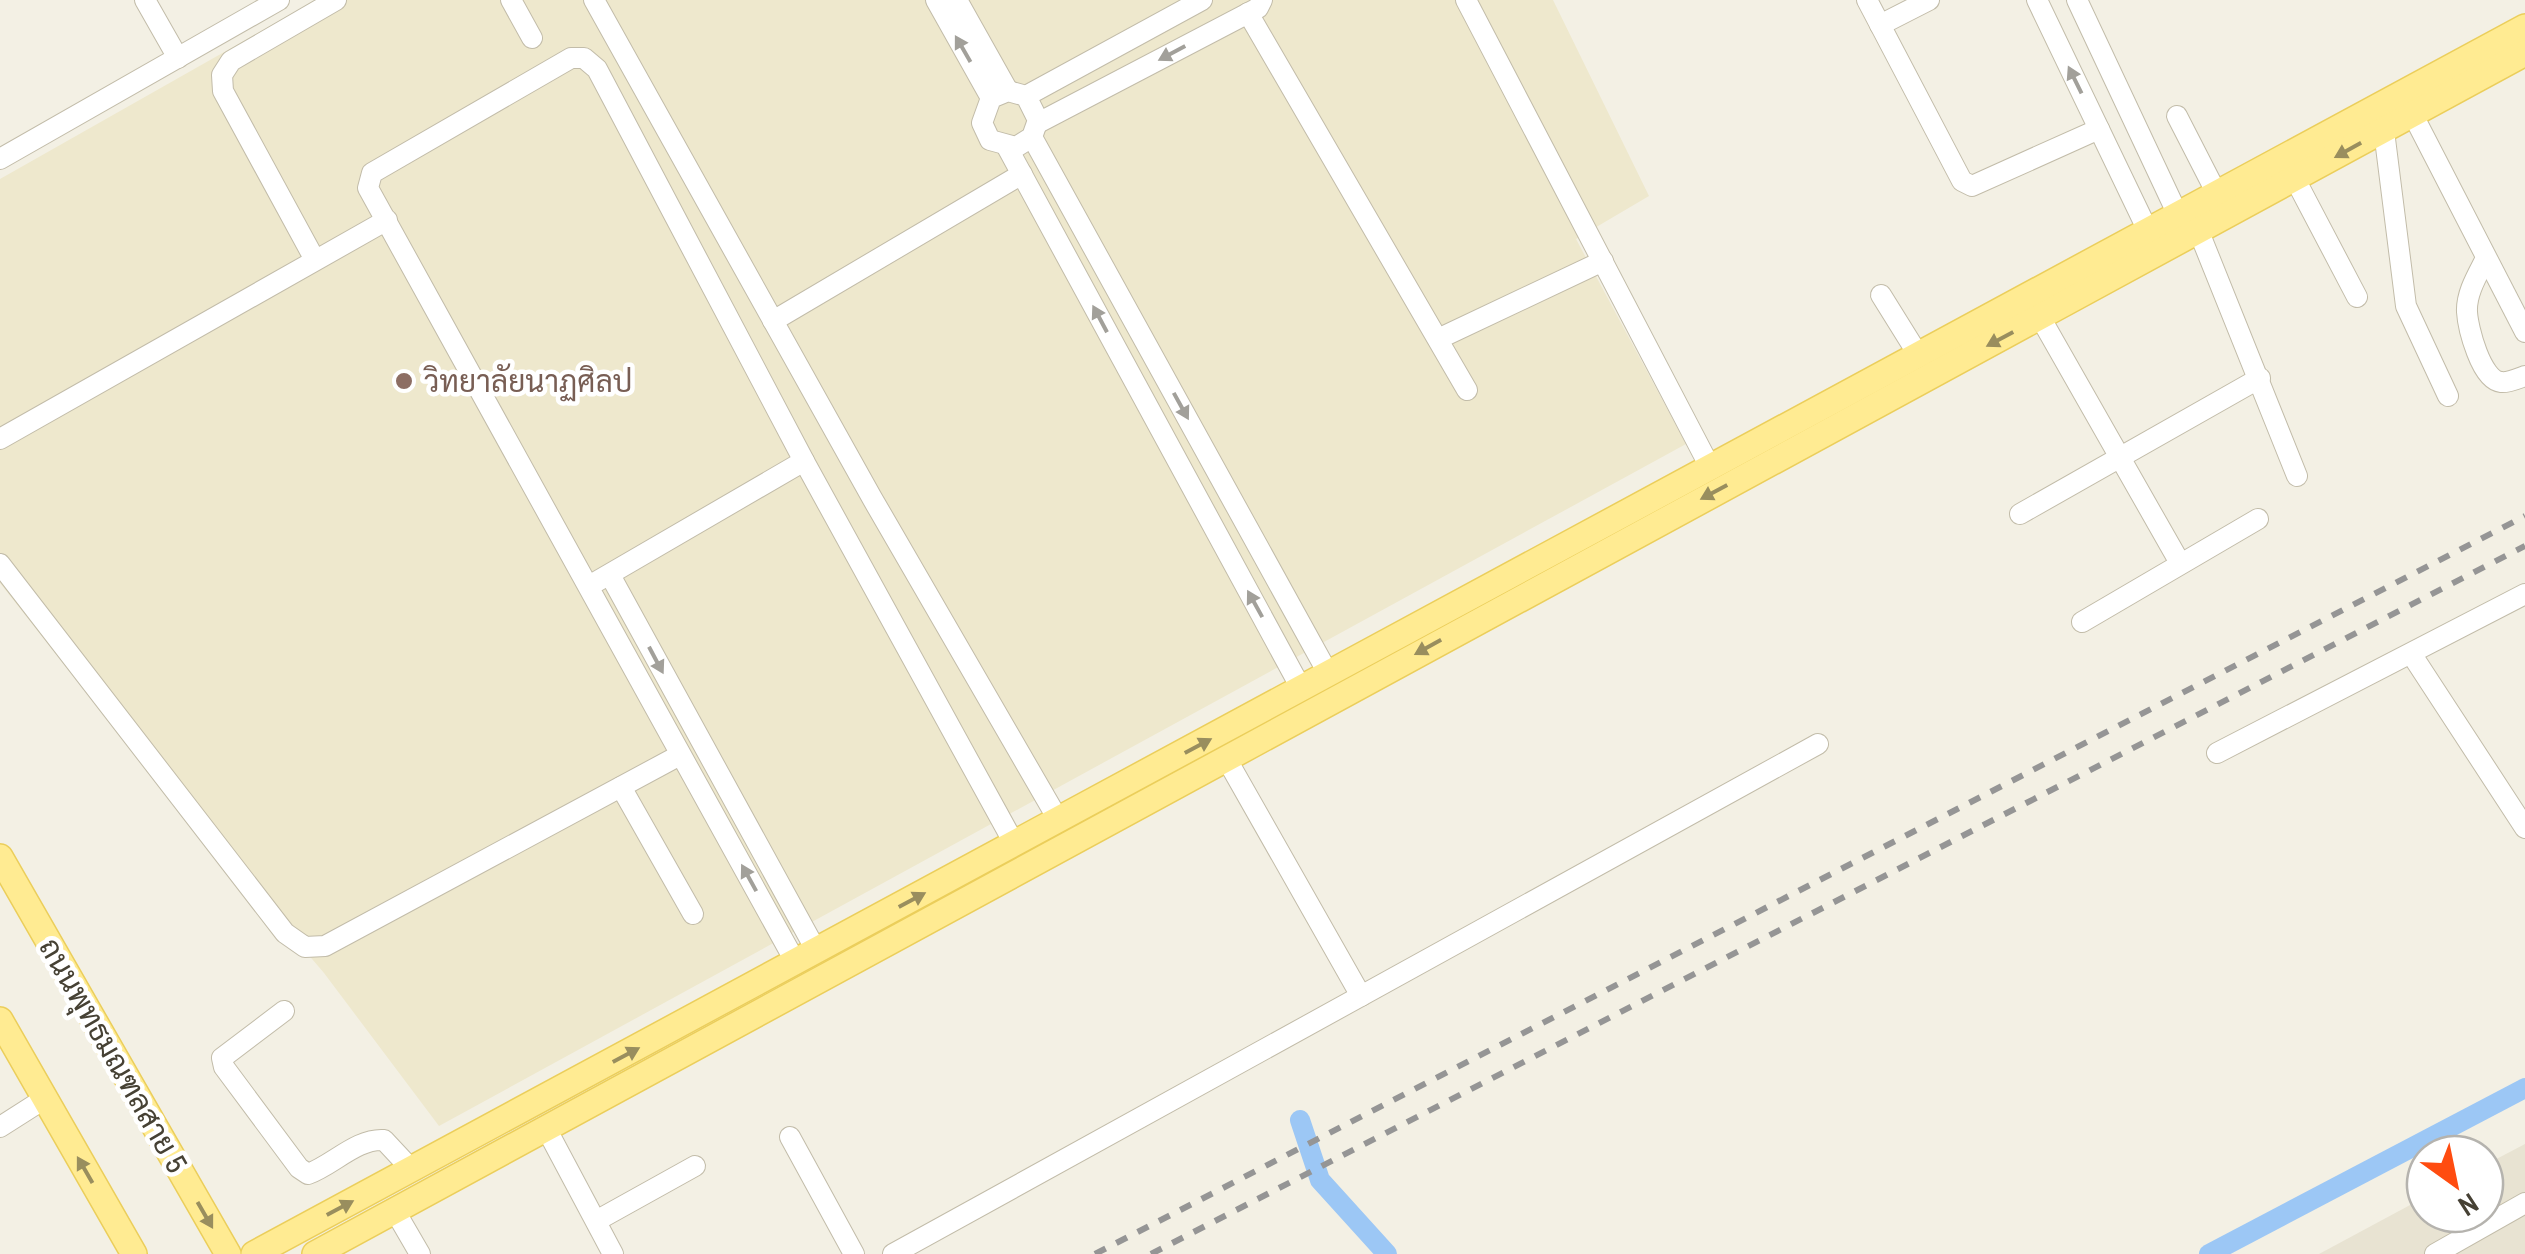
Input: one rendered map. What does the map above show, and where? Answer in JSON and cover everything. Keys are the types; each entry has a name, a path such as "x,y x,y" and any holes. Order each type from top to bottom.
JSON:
{"main road":[{"path":"315,1254 546,1130 801,967 1014,845 1308,700 1710,466 2525,27"},
{"path":"1335,685 2040,318 2525,53"},
{"path":"254,1254 801,967 1226,758 1308,700"},
{"name":"ถนนพุทธมณฑลสาย 5","path":"0,857 228,1254"},
{"path":"0,1020 134,1254"}],"street":[{"path":"144,0 178,58"},
{"path":"0,158 278,0"},
{"path":"315,260 223,91 222,75 230,61 336,0"},
{"path":"511,0 532,38"},
{"path":"594,0 1059,821"},
{"path":"936,0 1009,95 1037,111 1035,130 1335,685"},
{"path":"957,0 1009,95"},
{"path":"1202,0 1009,95 982,114 985,132 1007,147 1308,700"},
{"path":"1466,0 1710,466"},
{"path":"1867,0 1962,182 1972,186 2099,129"},
{"path":"1880,24 1929,0"},
{"path":"2037,0 2148,231"},
{"path":"2077,0 2178,215"},
{"path":"1007,147 1256,7 1467,390"},
{"path":"801,967 368,188 372,173 571,58 584,58 597,69 804,461 1014,845"},
{"path":"2413,115 2525,332"},
{"path":"2177,116 2217,194"},
{"path":"2384,131 2406,306 2448,396"},
{"path":"773,321 1022,174"},
{"path":"2294,180 2357,296"},
{"path":"0,439 387,220"},
{"path":"2200,232 2297,476"},
{"path":"2486,258 2473,283 2467,312 2479,355 2492,379 2502,382 2525,376"},
{"path":"1438,339 1603,262"},
{"path":"1881,295 1920,356"},
{"path":"2040,318 2180,563"},
{"path":"2020,514 2260,378"},
{"path":"589,586 804,461"},
{"path":"2082,622 2258,519"},
{"path":"0,564 284,933 305,948 325,946 680,755"},
{"path":"610,574 801,967"},
{"path":"2217,752 2525,594"},
{"path":"2412,655 2525,828"},
{"path":"893,1254 1818,744"},
{"path":"1226,758 1360,996"},
{"path":"621,787 693,914"},
{"path":"284,1011 222,1058 299,1168 308,1174 322,1169 371,1139 384,1140 412,1170"},
{"path":"0,1127 44,1099"},
{"path":"546,1130 613,1254"},
{"path":"790,1137 854,1254"},
{"path":"596,1221 695,1166"},
{"path":"2435,1254 2525,1202"},
{"path":"395,1211 420,1254"}],"shaded area":[{"path":"316,0 1553,0 1649,196 1576,239 1686,444 439,1126 324,973 108,720 0,583 0,179"},
{"path":"2525,1144 2525,1254 2319,1254 2405,1208 2405,1234 2505,1234 2505,1154"}],"waterway":[{"path":"2209,1254 2525,1088"},
{"path":"1300,1120 1320,1180 1387,1254"}],"railway":[{"path":"1095,1254 2525,516"},
{"path":"1151,1254 2525,546"}],"place":[{"name":"วิทยาลัยนาฏศิลป","path":"404,381"}]}
